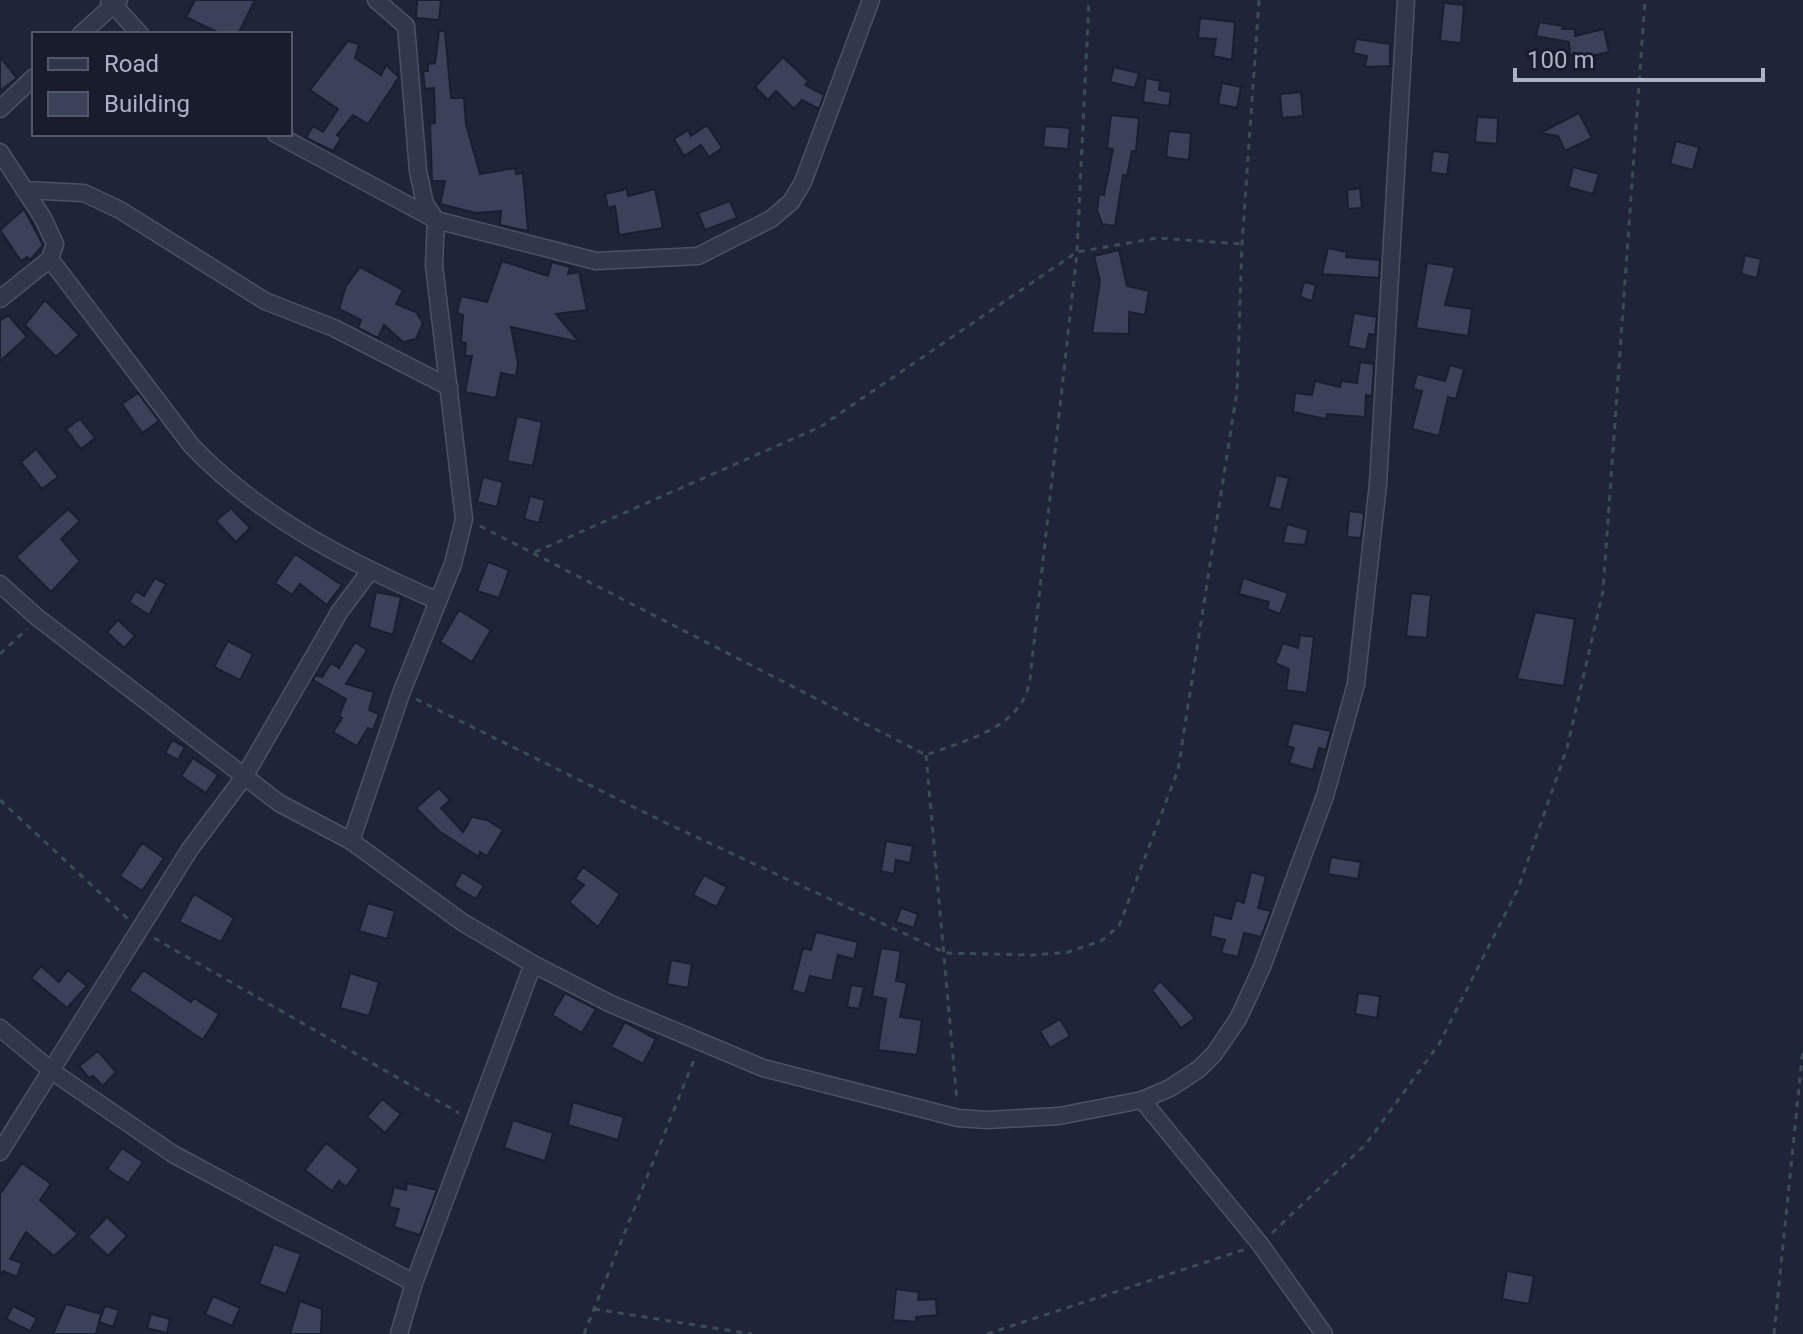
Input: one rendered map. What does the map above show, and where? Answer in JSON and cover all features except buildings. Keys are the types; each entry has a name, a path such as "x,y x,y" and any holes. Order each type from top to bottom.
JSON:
{"street":[{"path":"351,841 402,691 453,564 464,519 434,265 436,220 425,204 418,171 406,26 376,0"},
{"path":"280,136 436,220 596,261 698,256 739,239 791,202 803,182 871,0"},
{"path":"0,584 38,618 279,803 351,841 462,922 533,964 700,1044 763,1068 958,1118 1059,1116 1142,1100 1199,1069 1214,1054 1238,1019 1286,907 1325,796 1356,684 1378,484 1406,0"},
{"path":"83,32 113,2 138,32"},
{"path":"0,109 32,79"},
{"path":"0,152 53,236 50,259 0,299"},
{"path":"24,190 84,193 120,210 265,301 334,328 449,387"},
{"path":"50,259 191,445 212,468 290,525 370,571 438,601"},
{"path":"0,1152 53,1072 190,849 244,777 340,611 370,571"},
{"path":"399,1334 414,1283 533,964"},
{"path":"0,1028 53,1072 173,1154 414,1283"},
{"path":"1142,1100 1260,1244 1324,1334"}],"path":[{"path":"464,519 535,552 926,755 999,725 1022,706 1028,694 1077,252 1089,0"},
{"path":"402,691 666,823 946,953 1032,955 1068,952 1101,941 1119,926 1178,770 1237,391 1242,244 1259,0"},
{"path":"987,1334 1260,1244 1366,1144 1439,1044 1518,889 1567,748 1603,591 1645,0"},
{"path":"535,552 820,427 1077,252 1157,238 1242,244"},
{"path":"0,654 38,618"},
{"path":"926,755 946,953 958,1118"},
{"path":"0,800 140,930 473,1121"},
{"path":"584,1334 700,1044"},
{"path":"1774,1334 1803,1048"},
{"path":"594,1309 752,1334"}]}
